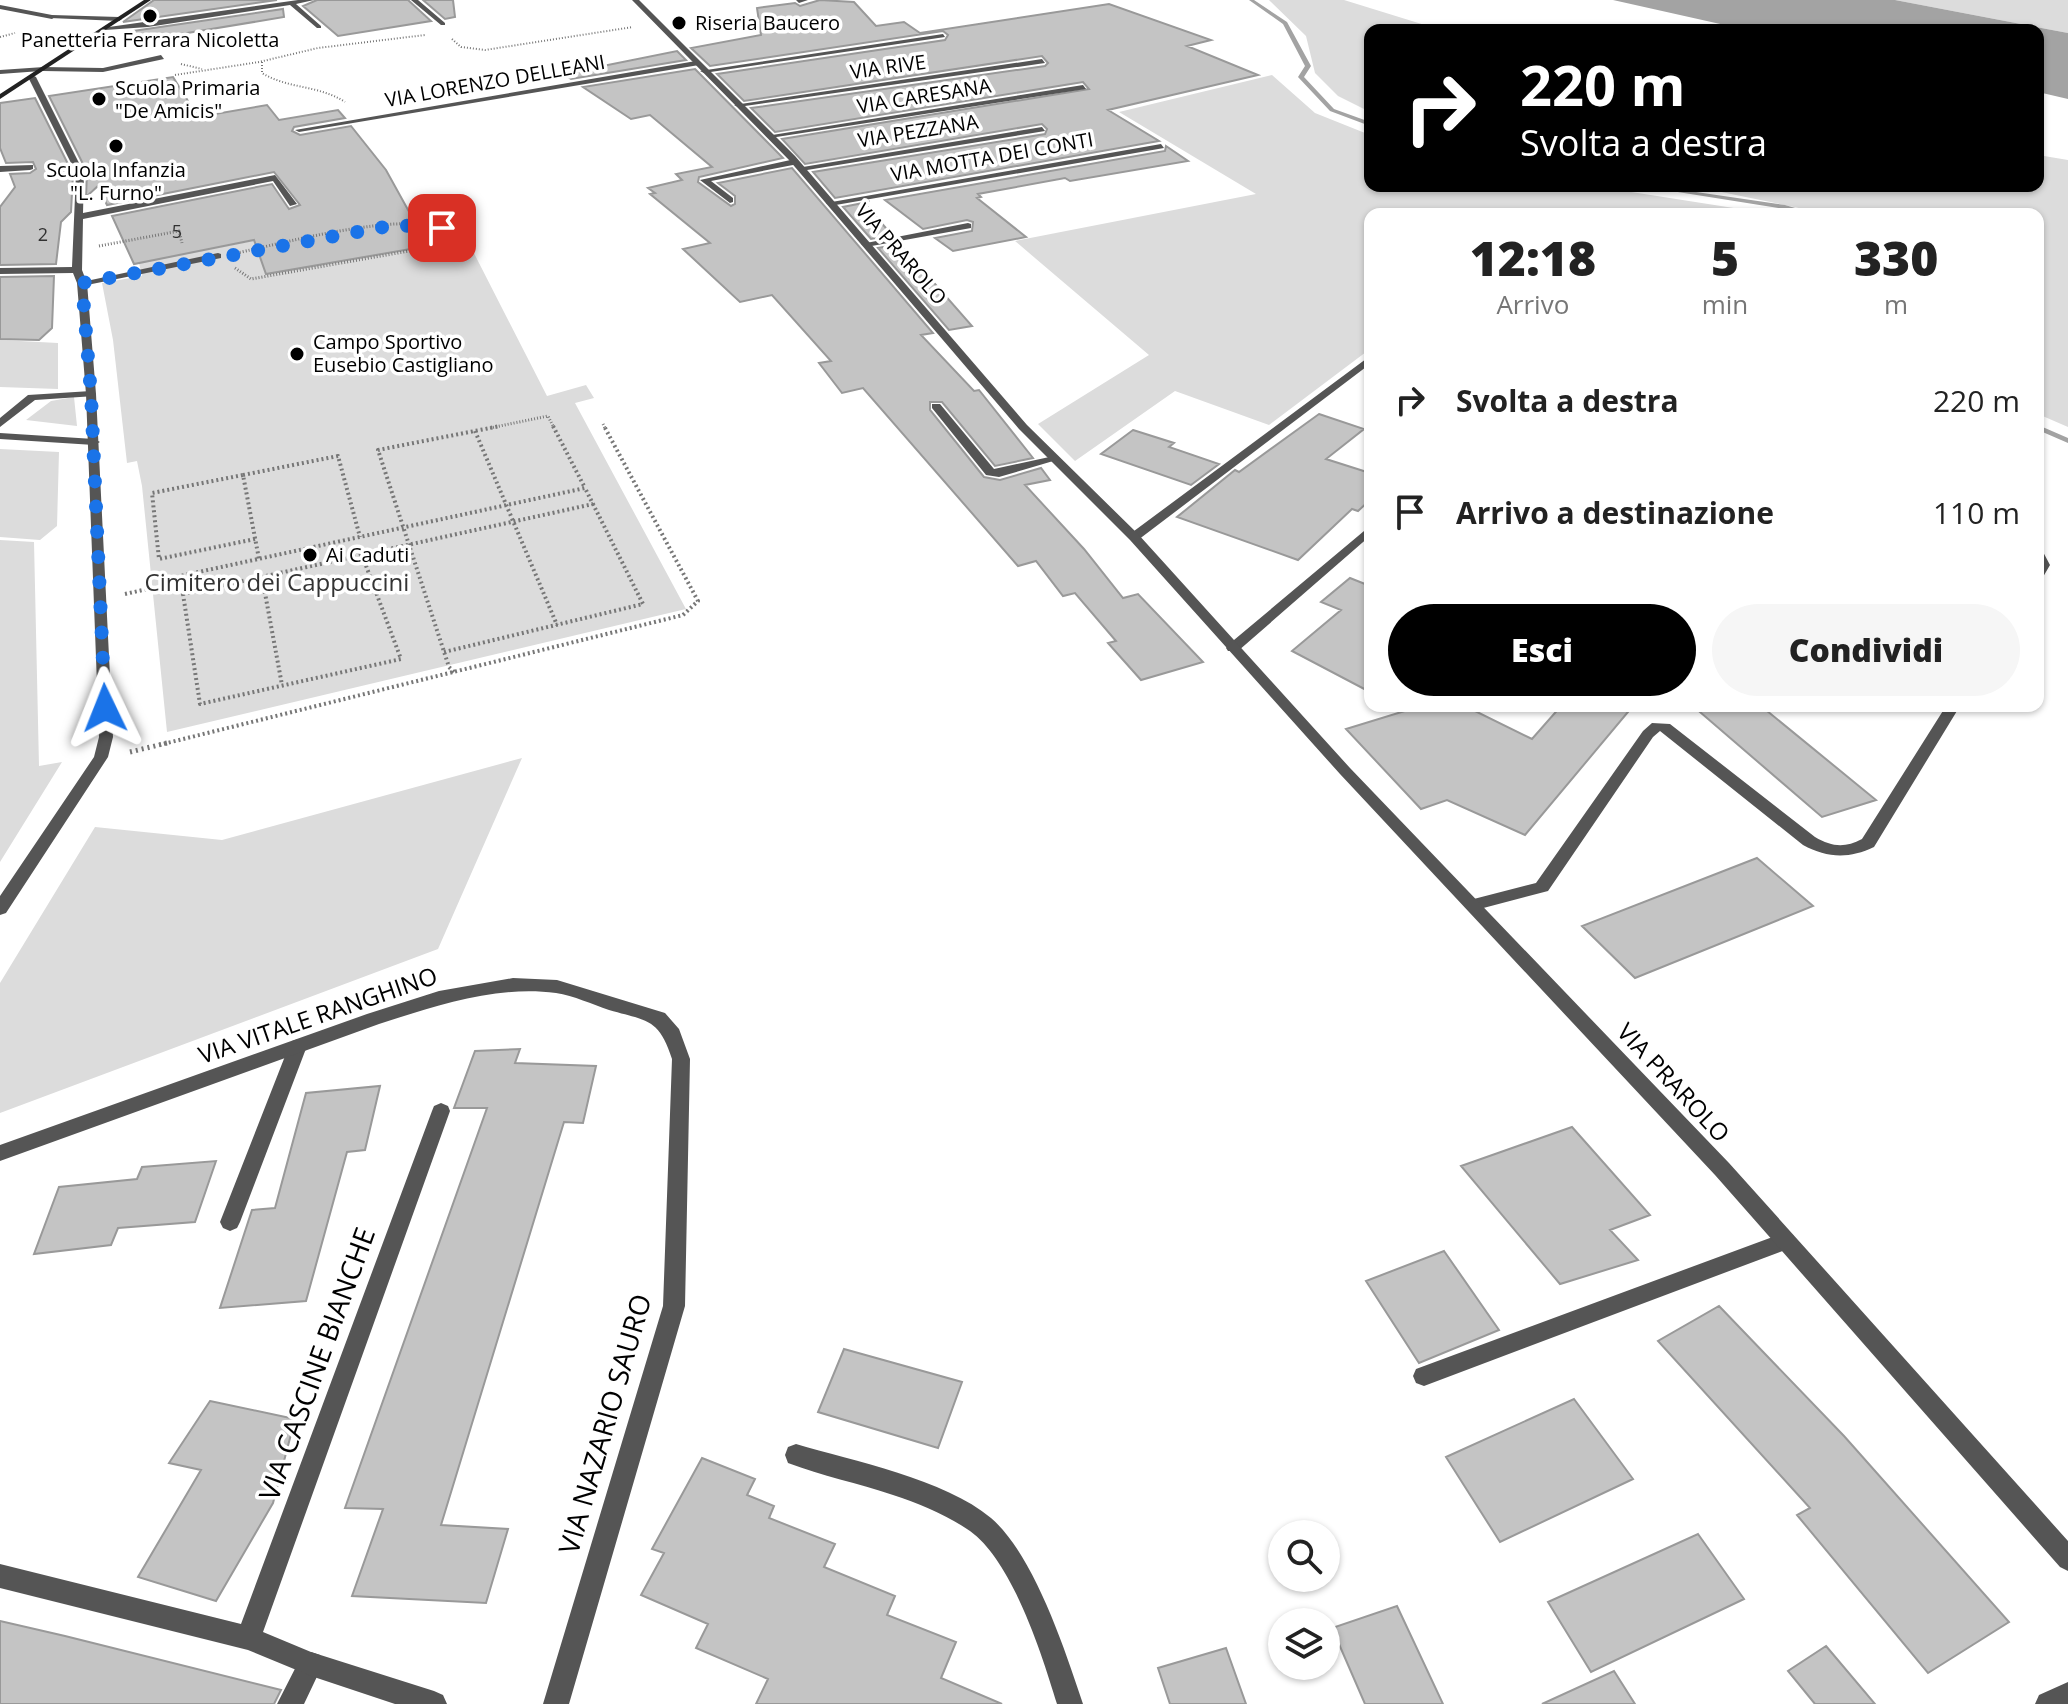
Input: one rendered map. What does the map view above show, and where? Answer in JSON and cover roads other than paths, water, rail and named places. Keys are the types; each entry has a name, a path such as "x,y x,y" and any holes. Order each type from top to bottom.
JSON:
{"main road":[{"path":"0,97 148,0"}],"street":[{"path":"105,28 311,0"},
{"path":"414,0 444,28"},
{"name":"VIA PRAROLO","path":"635,0 798,165 1054,459 1134,537 1233,648 1786,1241 2068,1559"},
{"path":"799,1 805,0"},
{"path":"291,3 319,27"},
{"path":"0,7 52,17 119,19"},
{"name":"VIA LORENZO DELLEANI","path":"299,130 700,67 943,36"},
{"path":"0,72 103,70 161,57"},
{"name":"VIA RIVE","path":"738,105 1042,61"},
{"path":"0,909 101,757 106,723 94,442 78,250 80,173 32,77"},
{"name":"VIA CARESANA","path":"770,136 1083,87"},
{"name":"VIA PEZZANA","path":"730,200 704,180 1042,129"},
{"name":"VIA MOTTA DEI CONTI","path":"830,203 1161,146"},
{"path":"0,169 30,167"},
{"path":"79,217 275,178 293,204"},
{"path":"866,244 968,226"},
{"path":"0,271 80,276 218,256"},
{"path":"1134,537 1364,364"},
{"path":"0,424 32,397 91,394"},
{"path":"936,406 990,472 999,473 1054,459"},
{"path":"0,436 94,442"},
{"path":"1233,648 1364,535"},
{"path":"1472,905 1542,887 1648,734 1657,726 1665,727 1824,851 1852,852 1868,843 1949,712"},
{"name":"VIA VITALE RANGHINO","path":"0,1153 439,998 513,985 557,987 659,1018"},
{"name":"VIA NAZARIO SAURO","path":"556,1704 674,1306 681,1059 673,1034 659,1018"},
{"path":"230,1222 298,1046"},
{"name":"VIA CASCINE BIANCHE","path":"248,1638 441,1111"},
{"path":"1424,1376 1786,1241"},
{"path":"796,1455 928,1497 982,1525 1007,1554 1058,1664 1070,1704"},
{"path":"0,1576 248,1638 311,1664 434,1704"},
{"path":"290,1704 311,1664"},
{"path":"2048,1704 2068,1695"}],"waterway":[{"path":"1251,0 1285,23 1308,66 1301,77 1332,110 1364,122"},
{"path":"1684,192 1789,208"},
{"path":"2044,430 2068,441"}],"place":[{"name":"Panetteria Ferrara Nicoletta","path":"150,16"},
{"name":"Riseria Baucero","path":"679,23"},
{"name":"Scuola Primaria \"De Amicis\"","path":"99,99"},
{"name":"Scuola Infanzia \"L. Furno\"","path":"116,146"},
{"name":"Campo Sportivo Eusebio Castigliano","path":"297,354"},
{"name":"Ai Caduti","path":"310,555"}],"park label":[{"name":"Cimitero dei Cappuccini","path":"277,583"}]}
